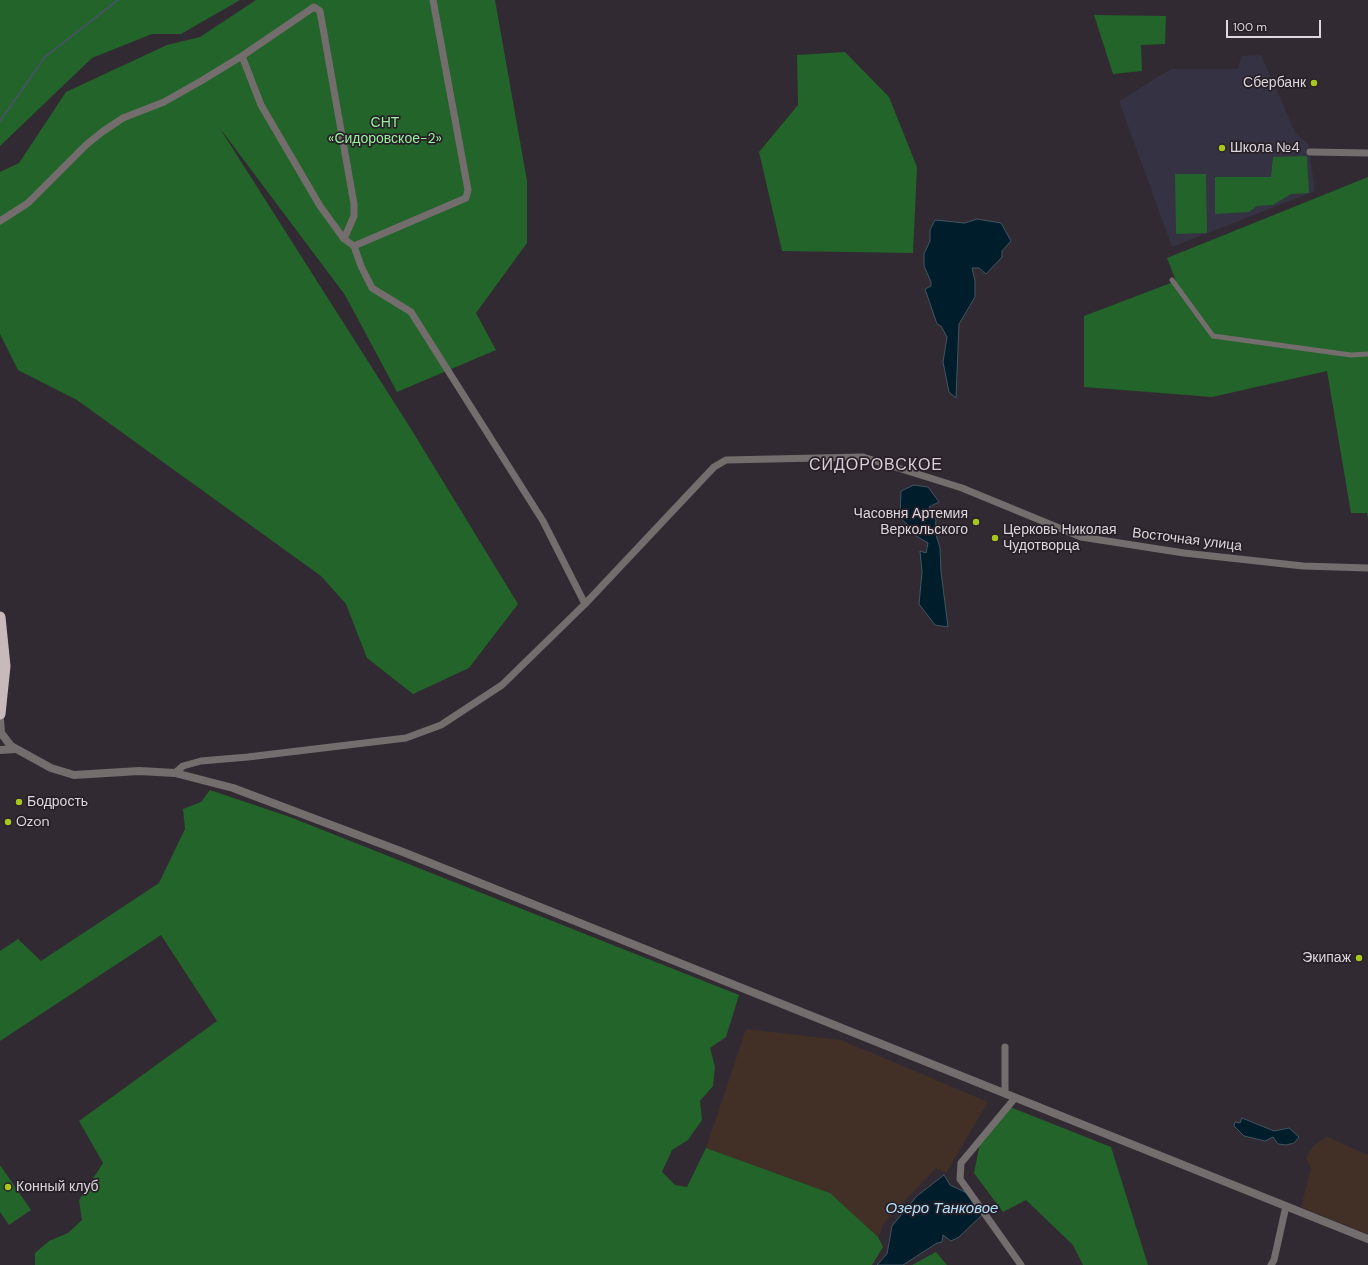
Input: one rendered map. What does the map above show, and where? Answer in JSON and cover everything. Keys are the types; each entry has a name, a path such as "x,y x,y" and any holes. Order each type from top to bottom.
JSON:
{"highway":[{"path":"0,617 5,666 0,714"}],"street":[{"path":"354,246 466,198 468,190 433,0"},
{"path":"0,221 28,203 86,145 102,132 123,118 164,102 242,56 314,8 320,11 354,204 354,216 344,239"},
{"path":"242,56 261,105 320,206 344,239 354,246 372,288 411,312 544,521 585,604"},
{"path":"1310,152 1368,153"},
{"path":"1172,280 1213,336 1351,356 1368,354"},
{"name":"Восточная улица","path":"175,773 183,766 201,761 406,738 441,725 502,685 585,604 714,467 726,460 864,457 962,488 1081,537 1184,553 1279,564 1368,568"},
{"path":"0,720 4,738 15,749 51,768 74,775 139,771 175,773 234,788 304,813 1368,1239"},
{"path":"0,750 15,749"},
{"path":"1005,1047 1005,1094"},
{"path":"1015,1098 961,1163 960,1179 1021,1265"},
{"path":"1271,1265 1274,1260 1286,1206"}],"shaded area":[{"name":"Школа №4","path":"1261,55 1296,134 1308,144 1315,191 1172,247 1119,101 1171,69 1238,69 1241,56"},
{"path":"746,1029 841,1040 988,1102 946,1173 936,1168 884,1223 878,1237 830,1193 706,1148"},
{"path":"1327,1137 1368,1155 1368,1234 1301,1207 1311,1169 1306,1158 1314,1145"}],"green space":[{"path":"0,0 240,0 181,34 152,34 92,58 0,146"},
{"name":"СНТ «Сидоровское-2»","path":"256,0 495,0 527,181 527,243 476,313 496,350 397,392 345,295 219,127 411,429 518,604 469,668 413,694 367,658 346,604 321,576 77,400 18,370 0,334 0,172 19,163 66,92 167,45 200,37"},
{"path":"1094,15 1166,16 1165,44 1141,45 1142,71 1113,74"},
{"path":"845,52 889,97 917,167 913,253 782,251 759,152 798,105 797,55"},
{"path":"1307,156 1309,193 1291,194 1273,205 1257,206 1249,212 1215,214 1215,177 1271,177 1273,157"},
{"path":"1175,174 1206,174 1207,233 1176,234"},
{"path":"1368,177 1368,519 1367,513 1351,513 1327,371 1212,397 1084,387 1084,316 1176,281 1167,258"},
{"path":"210,790 290,817 739,995 726,1037 710,1048 715,1067 713,1086 700,1101 702,1120 688,1140 672,1150 662,1172 675,1185 687,1187 706,1148 830,1193 878,1237 883,1247 872,1265 35,1265 35,1253 49,1241 68,1233 82,1220 79,1200 103,1163 79,1121 217,1021 161,935 0,1041 0,951 18,939 41,961 159,883 185,829 183,809 201,802"},
{"path":"1010,1107 1111,1147 1148,1265 1083,1265 1073,1245 1026,1200 1003,1212 974,1173 980,1143"},
{"name":"Конный клуб","path":"0,1165 31,1210 9,1225 0,1212"},
{"path":"936,1252 947,1265 912,1265"}],"water":[{"path":"977,219 1001,223 1011,241 1002,251 1002,257 986,274 979,268 972,268 975,281 975,297 959,324 956,398 949,392 943,362 947,337 941,326 937,324 925,289 931,286 931,282 924,266 924,254 930,241 930,230 935,220 965,223"},
{"path":"914,485 928,487 939,502 929,507 936,520 935,531 940,548 941,572 948,627 935,625 919,604 922,572 920,551 926,553 928,543 910,532 908,525 900,518 901,491"},
{"path":"1242,1118 1274,1131 1289,1128 1299,1137 1294,1143 1286,1145 1278,1144 1273,1137 1265,1141 1244,1136 1234,1126 1235,1122 1240,1123"},
{"name":"Озеро Танковое","path":"944,1175 950,1185 967,1193 983,1214 959,1237 951,1241 943,1235 942,1242 937,1243 903,1265 877,1265 887,1254 892,1226 917,1196"}],"waterway":[{"path":"0,121 45,57 118,0"}],"place":[{"name":"Сбербанк","path":"1314,83"},
{"name":"Школа №4","path":"1222,148"},
{"name":"Часовня Артемия Веркольского","path":"976,522"},
{"name":"Церковь Николая Чудотворца","path":"995,538"},
{"name":"Бодрость","path":"19,802"},
{"name":"Ozon","path":"8,822"},
{"name":"Экипаж","path":"1359,958"},
{"name":"Конный клуб","path":"8,1187"}],"district":[{"name":"СИДОРОВСКОЕ","path":"876,466"}]}
